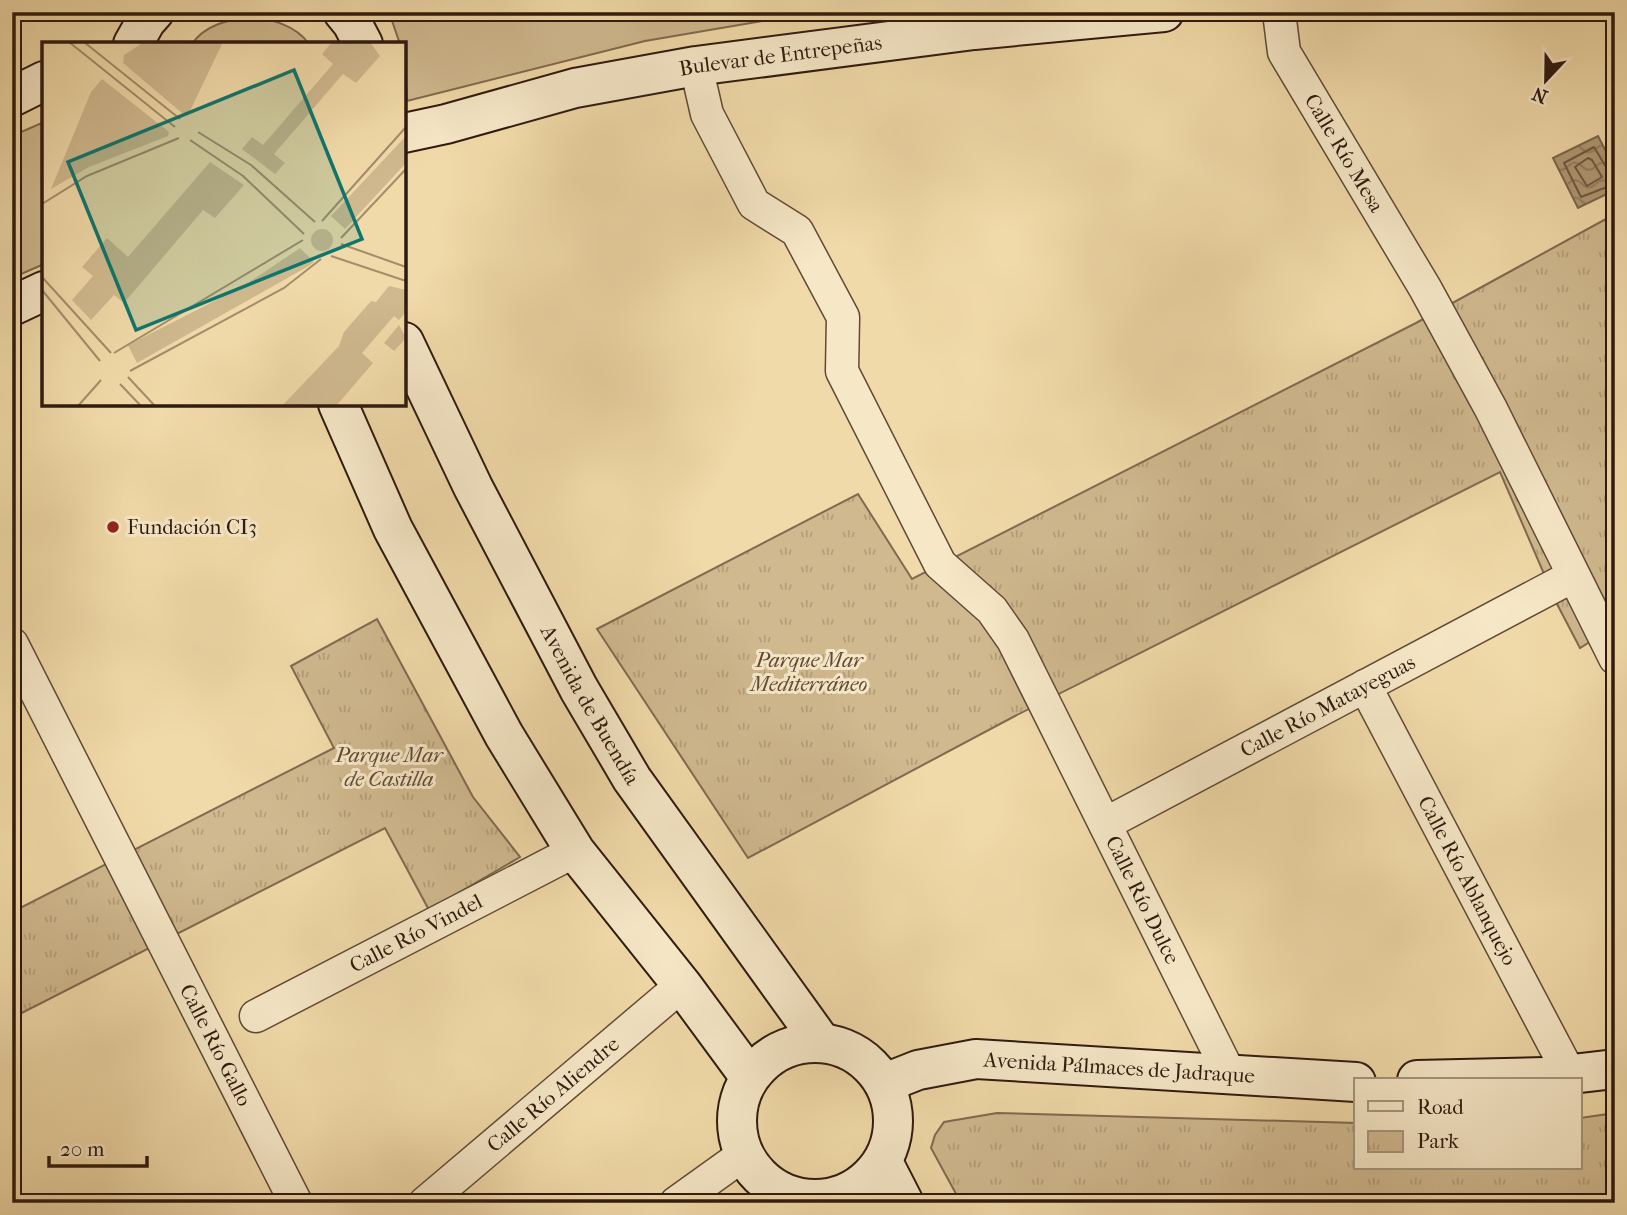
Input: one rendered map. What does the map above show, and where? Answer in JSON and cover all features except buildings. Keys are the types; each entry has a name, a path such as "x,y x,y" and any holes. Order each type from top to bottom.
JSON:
{"main road":[{"path":"343,12 362,42"},
{"name":"Bulevar de Entrepeñas","path":"406,133 575,88 696,66 974,30 1164,12"},
{"path":"12,97 42,82"},
{"path":"12,306 42,292"},
{"name":"Avenida de Buendía","path":"406,346 473,487 579,689 632,779 821,1042"},
{"path":"339,406 393,529 504,735 575,851 682,985 749,1076"},
{"path":"821,1042 852,1054 885,1083 894,1108 893,1134 883,1163 858,1188 830,1201 797,1198 762,1181 743,1155 735,1124 739,1097 749,1076 774,1053 796,1045 821,1042"},
{"name":"Avenida Pálmaces de Jadraque","path":"885,1083 918,1070 976,1059 1354,1082"},
{"path":"1479,1078 1570,1075 1615,1069"},
{"path":"883,1163 904,1203"}],"street":[{"name":"Calle Río Mesa","path":"1279,12 1284,52 1425,288 1491,408 1561,582 1615,658"},
{"name":"Calle Río Dulce","path":"696,66 706,114 754,204 797,231 842,317 842,371 940,564 992,610 1013,640 1230,1075"},
{"name":"Calle Río Matayeguas","path":"1105,824 1561,582"},
{"name":"Calle Río Gallo","path":"12,644 296,1203"},
{"name":"Calle Río Ablanquejo","path":"1365,686 1570,1075"},
{"name":"Calle Río Vindel","path":"256,1016 575,851"},
{"name":"Calle Río Aliendre","path":"425,1203 682,985"},
{"path":"676,1203 743,1155"}],"green space":[{"path":"389,12 815,12 645,41 407,101 406,42 399,42"},
{"path":"251,16 275,22 297,32 307,42 193,42 211,27"},
{"path":"42,123 42,265 12,278 12,136"},
{"name":"Parque Mar Mediterráneo","path":"1615,214 1615,626 1580,648 1557,604 1500,472 1015,716 748,858 597,629 858,494 912,579 1416,323"},
{"name":"Parque Mar de Castilla","path":"377,619 473,797 520,857 429,910 385,828 12,1018 12,912 334,748 291,666"},
{"path":"997,1113 1354,1123 1354,1170 1582,1170 1582,1118 1615,1113 1615,1203 961,1203 931,1148 935,1135 944,1122"}],"water":[{"path":"1598,136 1615,169 1615,190 1578,208 1553,158"}],"place":[{"name":"Fundación CI3","path":"113,527"}]}
